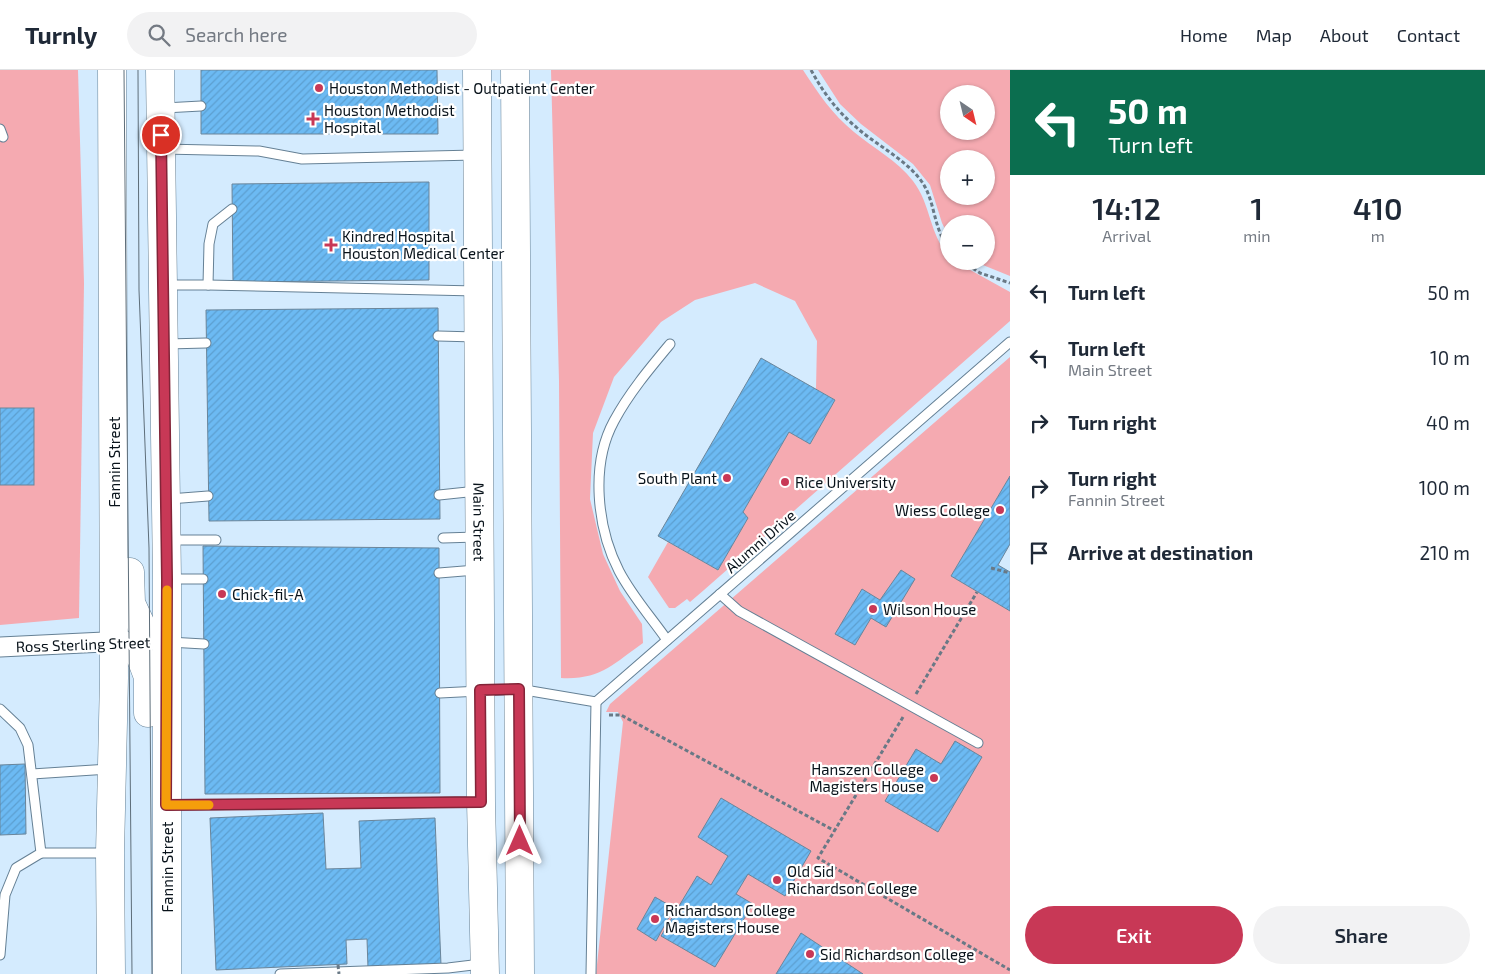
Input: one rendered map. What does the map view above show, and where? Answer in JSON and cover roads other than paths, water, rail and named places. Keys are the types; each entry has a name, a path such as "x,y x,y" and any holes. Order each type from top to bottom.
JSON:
{"main road":[{"name":"Fannin Street","path":"111,974 110,853 114,641 112,70"},
{"name":"Fannin Street","path":"160,70 167,579 167,974"},
{"name":"Main Street","path":"477,70 480,690 485,969"},
{"path":"514,70 520,974"},
{"path":"114,472 129,526 131,603 142,627 166,642"},
{"path":"114,641 139,653 148,678 149,744 166,773"}],"street":[{"name":"Ross Sterling Street","path":"0,646 114,641 166,642"}],"lane":[{"path":"161,108 201,106"},
{"path":"161,149 259,151 302,159 477,155"},
{"path":"208,286 209,244 213,224 232,209"},
{"path":"162,285 478,291"},
{"path":"438,336 478,337"},
{"name":"Alumni Drive","path":"596,702 1010,342"},
{"path":"164,344 206,343"},
{"path":"667,640 627,584 616,564 603,525 600,494 601,462 614,422 648,370 670,344"},
{"path":"440,495 479,491"},
{"path":"166,499 208,496"},
{"path":"444,538 480,537"},
{"path":"166,540 216,540"},
{"path":"439,573 480,569"},
{"path":"167,579 204,579"},
{"path":"720,594 739,611 978,743"},
{"path":"166,642 204,644"},
{"path":"440,693 519,689 596,702 591,974"},
{"path":"0,709 20,728 28,745 41,853"},
{"path":"32,774 112,769"},
{"path":"166,805 481,802"},
{"path":"0,955 5,895 16,868 41,853 110,853"},
{"path":"280,974 448,968 485,969"}],"tram line":[{"path":"124,70 132,974"},
{"path":"138,70 139,290 149,548 152,974"}],"place":[{"name":"Houston Methodist - Outpatient Center","path":"319,88"},
{"name":"Houston Methodist Hospital","path":"313,119"},
{"name":"Kindred Hospital Houston Medical Center","path":"331,245"},
{"name":"South Plant","path":"727,478"},
{"name":"Rice University","path":"785,482"},
{"name":"Wiess College","path":"1000,510"},
{"name":"Chick-fil-A","path":"222,594"},
{"name":"Wilson House","path":"873,609"},
{"name":"Hanszen College Magisters House","path":"934,778"},
{"name":"Old Sid Richardson College","path":"777,880"},
{"name":"Richardson College Magisters House","path":"655,919"},
{"name":"Sid Richardson College","path":"810,954"}]}
